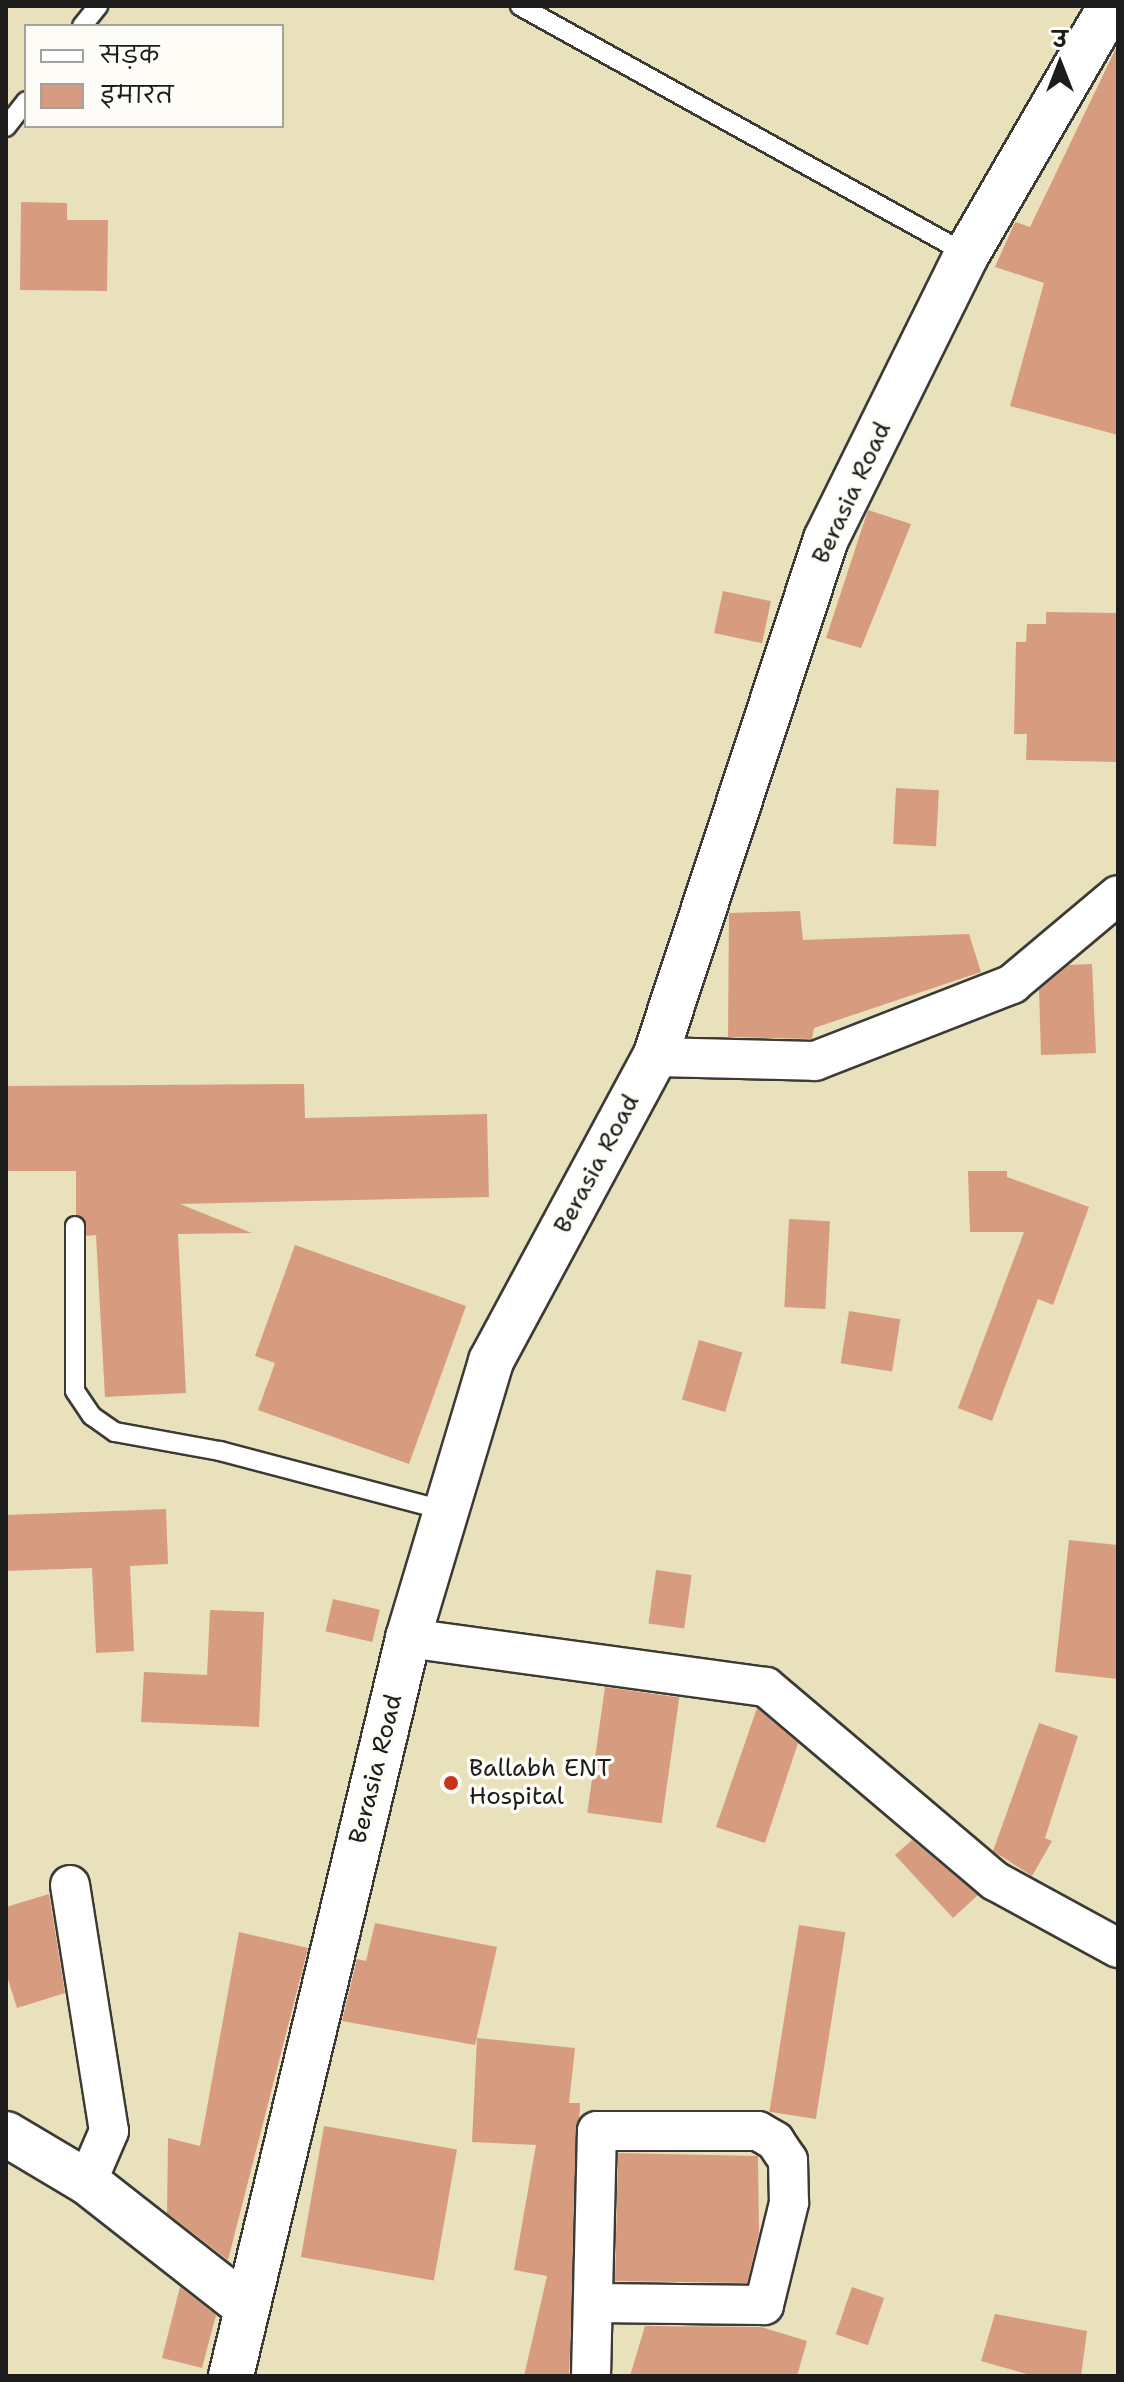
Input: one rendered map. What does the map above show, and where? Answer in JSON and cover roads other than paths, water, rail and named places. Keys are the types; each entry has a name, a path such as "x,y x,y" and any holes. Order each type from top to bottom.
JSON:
{"street":[{"name":"Berasia Road","path":"231,2376 244,2305 408,1638 491,1361 655,1057 826,539 967,254 1111,6"},
{"path":"655,1057 815,1061 1012,984 1118,895"},
{"path":"408,1638 766,1687 995,1881 1118,1948"},
{"path":"70,1885 109,2131 87,2182"},
{"path":"591,2376 597,2131 758,2131 775,2141 788,2160 789,2203 764,2305 595,2303"},
{"path":"6,2134 87,2182 244,2305"}],"lane":[{"path":"84,24 98,6"},
{"path":"520,6 967,254"},
{"path":"6,127 24,104"},
{"path":"75,1226 75,1391 92,1416 115,1432 220,1451 447,1511"}],"place":[{"name":"Ballabh ENT Hospital","path":"451,1783"}]}
